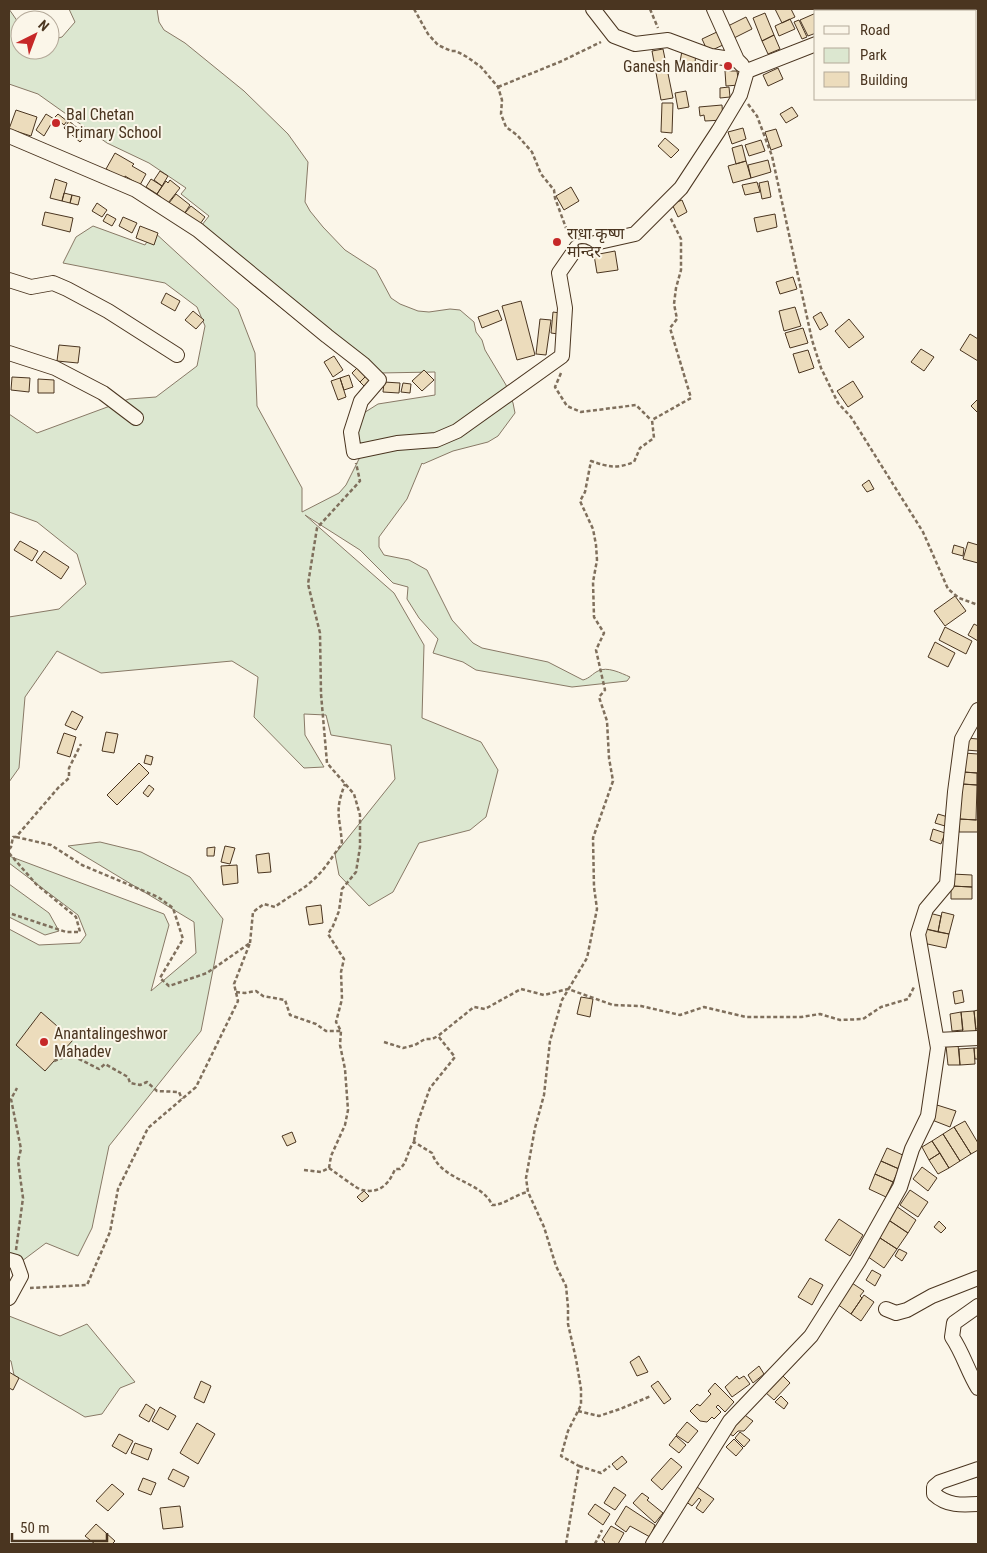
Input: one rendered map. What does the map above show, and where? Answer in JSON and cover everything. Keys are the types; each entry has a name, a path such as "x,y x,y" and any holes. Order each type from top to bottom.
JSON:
{"street":[{"path":"593,9 614,36 635,44 668,40 711,56 737,60"},
{"path":"714,9 737,60 747,71"},
{"path":"747,71 814,45"},
{"path":"9,136 136,190 174,214 198,230 363,364 379,380 361,401 351,432 354,452 397,443 436,440 457,431 562,356 565,308 559,274 577,247 635,234 681,188 740,95 747,71"},
{"path":"9,280 31,287 52,283 67,289 108,311 177,355"},
{"path":"9,353 54,368 104,393 136,418"},
{"path":"653,1544 730,1421 812,1336 858,1262 900,1186 912,1149 928,1116 938,1048 918,934 926,909 947,884 955,792 962,739 978,710"},
{"path":"936,1040 978,1038"},
{"path":"10,1298 21,1276 12,1261"},
{"path":"886,1309 896,1313 907,1310 932,1296 978,1278"},
{"path":"978,1306 954,1323 952,1337 978,1388"},
{"path":"978,1469 940,1482 934,1487 934,1494 942,1502 964,1505 978,1504"}],"path":[{"path":"414,9 428,34 438,46 456,51 474,62 481,67 498,87 502,100 501,114 506,127 517,135 532,152 541,174 554,190 566,228 577,247"},
{"path":"650,9 663,41"},
{"path":"498,87 562,61 614,36"},
{"path":"740,95 757,116 772,156 812,340 821,368 838,403 851,418 923,532 948,589 959,598 978,605"},
{"path":"652,420 691,398 670,328 677,319 674,304 681,270 681,239 664,205"},
{"path":"554,362 563,369 555,388 567,406 581,412 636,405 652,420 654,438 640,448 634,462 624,466 610,468 591,461 580,502 593,529 596,545 597,560 593,582 594,617 604,633 596,650 605,690 599,697 607,720 609,758 613,781 593,838 594,887 597,909 591,940 587,958 562,1000 550,1041 544,1095 526,1178 528,1192 544,1226 556,1266 566,1286 568,1324 581,1389 581,1405 568,1431 561,1456 579,1466 601,1473 610,1466"},
{"path":"329,1168 331,1156 345,1125 348,1110 345,1069 340,1045 341,1031 336,1022 342,999 341,972 344,959 328,934 339,911 342,889 356,872 360,847 360,815 354,794 327,763 321,694 320,633 308,584 317,528 360,481 354,452"},
{"path":"9,849 13,837 16,837 58,788 69,778 69,768 81,744"},
{"path":"10,1298 33,1287 87,1286 110,1232 118,1189 148,1128 196,1087 238,1001 234,984 250,943 253,912 264,904 275,907 287,897 299,892 326,868 331,856 342,844 337,813 338,801 345,784"},
{"path":"16,837 50,845 82,865 158,897 173,908 183,939 160,978 170,986 207,973 250,943"},
{"path":"9,853 36,884 76,917 80,932 66,932 9,913"},
{"path":"384,1042 403,1048 415,1045 425,1039 432,1039 474,1007 485,1009 520,989 544,995 568,990 613,1006 640,1006 680,1014 704,1007 746,1018 801,1018 820,1014 840,1020 863,1020 881,1007 908,999 915,984"},
{"path":"236,992 256,991 263,996 285,1000 290,1015 316,1024 326,1030 341,1031"},
{"path":"414,1141 416,1124 430,1088 454,1057 438,1036"},
{"path":"54,1061 66,1056 75,1057 99,1069 105,1064 128,1077 130,1082 140,1085 148,1082 157,1091 179,1092 182,1099"},
{"path":"12,1261 23,1198 18,1161 21,1149 11,1099 17,1088"},
{"path":"329,1168 360,1190 376,1190 384,1186 390,1180 395,1169 400,1169 405,1163 409,1148 414,1142 432,1152 443,1170 488,1197 492,1205 498,1206 528,1192"},
{"path":"304,1170 321,1172 329,1168"},
{"path":"578,1411 599,1416 650,1396"},
{"path":"566,1544 579,1466"},
{"path":"595,1544 602,1530"}],"green space":[{"path":"9,9 10,60 60,60 60,38 75,22 69,9 157,9 159,22 164,30 185,43 244,91 288,134 308,162 305,202 323,227 345,250 376,270 391,298 400,304 418,311 460,310 474,322 476,332 482,340 485,350 506,385 515,413 498,436 488,442 453,451 422,463 407,499 379,537 379,547 384,555 409,560 427,570 452,620 473,643 482,648 548,662 583,680 598,671 606,669 630,677 627,681 572,687 476,670 463,662 433,653 438,639 419,618 407,599 408,587 393,583 360,550 305,515 394,593 424,645 422,718 481,742 498,770 486,817 470,830 419,843 393,892 369,906 339,875 335,854 395,779 391,745 331,735 326,715 304,714 305,735 324,767 304,768 254,717 258,677 232,661 101,673 57,651 25,697 19,768 9,782 9,617 59,609 86,584 77,554 37,522 9,512 9,414 37,433 129,399 156,397 197,366 205,326 197,307 165,283 63,263 76,237 93,226 145,245 153,231 238,309 255,353 257,406 302,488 302,512 339,493 346,485 360,457 357,426 359,416 378,404 435,395 435,372 379,373 336,352 194,235 209,216 181,194 186,188 149,163 107,143 38,94 9,84"},
{"path":"100,842 141,852 190,877 223,919 201,1031 109,1146 92,1228 78,1256 46,1243 22,1261 9,1260 9,929 39,945 80,943 86,935 78,915 9,863 9,856 164,914 169,925 151,991 196,953 194,922 68,846"},
{"path":"9,884 49,913 59,931 45,935 9,917"},
{"path":"9,1316 60,1336 87,1324 135,1382 120,1388 102,1414 85,1417 14,1375 11,1361 9,1360"}],"building":[{"path":"775,9 791,9 795,17 782,23"},
{"path":"831,9 848,10 832,10"},
{"path":"928,9 929,10 910,10"},
{"path":"765,13 774,35 762,41 753,18"},
{"path":"814,14 814,34 808,36 800,20"},
{"path":"746,17 752,29 734,38 728,26"},
{"path":"790,19 795,29 779,36 775,26"},
{"path":"799,20 807,37 802,39 794,22"},
{"path":"719,31 725,44 708,52 702,39"},
{"path":"774,35 780,49 768,54 762,41"},
{"path":"663,49 673,98 661,100 652,51"},
{"path":"682,51 696,54 694,70 679,67"},
{"path":"778,68 783,79 768,86 763,75"},
{"path":"725,71 737,71 739,85 726,86"},
{"path":"729,87 730,97 720,98 720,88"},
{"path":"686,91 689,107 678,109 675,93"},
{"path":"662,103 673,103 672,133 661,132"},
{"path":"722,105 723,120 705,121 704,115 700,116 699,107"},
{"path":"792,107 798,116 786,123 780,114"},
{"path":"16,110 37,117 31,136 9,129"},
{"path":"46,114 54,119 44,136 36,130"},
{"path":"58,114 67,121 64,125 55,117"},
{"path":"69,121 86,135 80,142 64,128"},
{"path":"743,128 746,139 732,144 728,132"},
{"path":"776,129 782,146 771,150 765,132"},
{"path":"665,138 679,150 671,158 658,146"},
{"path":"761,140 765,151 749,156 745,145"},
{"path":"742,145 746,161 736,164 732,148"},
{"path":"115,153 134,164 132,166 146,174 140,185 125,176 124,179 106,169"},
{"path":"768,160 771,172 751,178 748,165"},
{"path":"746,161 751,178 733,183 728,166"},
{"path":"160,171 168,176 162,186 154,180"},
{"path":"55,179 67,183 62,201 50,198"},
{"path":"151,179 162,186 157,194 146,187"},
{"path":"170,180 180,188 168,203 157,194 166,181 168,183"},
{"path":"768,181 771,197 762,199 759,183"},
{"path":"757,182 760,192 745,195 742,185"},
{"path":"571,187 579,201 564,210 556,196"},
{"path":"64,193 72,195 70,203 62,201"},
{"path":"176,194 190,205 184,214 169,203"},
{"path":"72,195 80,197 78,205 70,203"},
{"path":"682,200 687,212 678,217 672,204"},
{"path":"97,203 107,210 102,217 92,211"},
{"path":"191,206 205,217 200,224 185,213"},
{"path":"45,212 73,218 70,232 42,225"},
{"path":"107,214 116,219 112,226 103,221"},
{"path":"775,214 777,227 757,232 754,218"},
{"path":"123,217 137,223 132,233 119,226"},
{"path":"140,226 158,233 154,245 136,238"},
{"path":"615,251 618,270 597,273 594,255"},
{"path":"793,277 797,289 780,294 776,282"},
{"path":"166,293 180,301 175,311 161,303"},
{"path":"521,301 535,355 517,360 502,306"},
{"path":"795,307 801,326 784,331 779,311"},
{"path":"498,310 502,320 482,328 478,317"},
{"path":"193,311 204,320 196,329 185,320"},
{"path":"553,312 560,313 558,334 551,333"},
{"path":"821,312 828,325 820,330 813,317"},
{"path":"540,319 551,320 546,355 536,354"},
{"path":"849,319 864,337 849,348 835,331"},
{"path":"803,328 808,343 790,348 785,333"},
{"path":"970,334 978,339 978,361 960,350"},
{"path":"59,345 80,347 78,363 57,361"},
{"path":"921,349 934,357 924,371 911,362"},
{"path":"808,350 814,368 799,373 793,354"},
{"path":"334,356 343,370 333,377 324,362"},
{"path":"358,367 366,376 360,382 352,373"},
{"path":"424,370 434,380 422,391 412,381"},
{"path":"349,375 353,387 344,390 340,378"},
{"path":"366,376 373,384 367,389 360,382"},
{"path":"12,377 30,378 29,392 11,390"},
{"path":"340,378 346,397 338,400 331,381"},
{"path":"38,379 54,380 54,393 38,393"},
{"path":"853,381 863,397 848,407 837,391"},
{"path":"384,382 400,383 399,393 383,392"},
{"path":"403,383 411,384 410,393 401,392"},
{"path":"978,399 978,413 971,406"},
{"path":"869,480 874,489 867,492 862,485"},
{"path":"20,541 38,551 32,561 14,550"},
{"path":"968,542 978,545 978,563 963,559"},
{"path":"954,545 964,548 963,556 952,553"},
{"path":"44,551 69,567 61,579 36,562"},
{"path":"955,596 966,611 945,626 934,611"},
{"path":"974,624 978,626 978,641 968,635"},
{"path":"945,627 972,641 966,654 939,640"},
{"path":"935,642 955,653 948,667 928,657"},
{"path":"72,711 83,717 76,730 65,725"},
{"path":"106,732 118,734 114,753 102,751"},
{"path":"64,733 76,737 70,757 57,753"},
{"path":"966,738 978,739 978,751 966,750"},
{"path":"964,753 978,754 978,773 963,772"},
{"path":"146,755 153,757 151,765 144,763"},
{"path":"139,763 149,773 117,805 107,795"},
{"path":"963,772 977,773 977,785 963,784"},
{"path":"961,784 977,785 976,820 959,819"},
{"path":"149,785 154,789 148,797 143,793"},
{"path":"938,814 948,817 945,826 935,823"},
{"path":"959,819 978,820 978,832 959,832"},
{"path":"933,829 945,833 941,844 930,840"},
{"path":"225,846 235,848 230,864 221,862"},
{"path":"215,847 214,856 207,856 207,848"},
{"path":"269,853 271,872 258,873 256,855"},
{"path":"237,865 238,883 223,885 221,866"},
{"path":"952,874 972,875 972,887 951,886"},
{"path":"951,886 972,887 972,899 951,899"},
{"path":"321,905 323,923 309,925 306,907"},
{"path":"942,912 954,915 949,934 938,932"},
{"path":"929,913 941,916 938,932 926,929"},
{"path":"926,929 949,934 946,948 923,943"},
{"path":"962,990 964,1002 955,1004 953,992"},
{"path":"581,997 593,999 590,1017 577,1014"},
{"path":"978,1010 978,1029 976,1029 974,1011"},
{"path":"974,1011 976,1033 963,1035 961,1012"},
{"name":"Anantalingeshwor Mahadev","path":"41,1012 73,1040 45,1071 16,1045"},
{"path":"961,1012 963,1030 952,1031 950,1014"},
{"path":"958,1045 960,1065 948,1065 946,1046"},
{"path":"974,1048 978,1048 978,1059 975,1059"},
{"path":"974,1048 975,1064 960,1065 959,1049"},
{"path":"937,1105 956,1111 950,1127 932,1120"},
{"path":"965,1121 978,1143 978,1150 971,1154 954,1127"},
{"path":"954,1127 971,1154 960,1161 943,1134"},
{"path":"292,1132 296,1142 287,1146 282,1136"},
{"path":"943,1134 960,1161 949,1168 932,1141"},
{"path":"932,1141 940,1153 929,1160 922,1147"},
{"path":"887,1148 905,1156 899,1169 881,1161"},
{"path":"940,1153 949,1168 938,1174 929,1160"},
{"path":"881,1161 899,1169 893,1182 875,1174"},
{"path":"922,1167 937,1178 928,1191 913,1179"},
{"path":"875,1174 893,1182 886,1197 869,1189"},
{"path":"910,1190 928,1202 918,1217 900,1205"},
{"path":"364,1191 369,1196 362,1202 357,1197"},
{"path":"896,1206 916,1220 908,1233 887,1219"},
{"path":"839,1219 863,1235 850,1256 825,1240"},
{"path":"887,1219 908,1233 897,1249 877,1236"},
{"path":"939,1221 946,1228 941,1233 934,1227"},
{"path":"877,1236 897,1249 884,1268 864,1254"},
{"path":"899,1249 907,1253 902,1261 895,1256"},
{"path":"872,1270 881,1275 875,1286 866,1280"},
{"path":"810,1278 823,1285 812,1305 798,1297"},
{"path":"852,1283 864,1291 860,1296 862,1298 851,1314 837,1304"},
{"path":"864,1295 874,1302 861,1321 851,1314"},
{"path":"639,1356 648,1372 637,1376 630,1362"},
{"path":"759,1366 764,1374 753,1383 748,1375"},
{"path":"9,1372 19,1378 13,1390 9,1388"},
{"path":"781,1374 790,1383 774,1400 765,1392"},
{"path":"737,1376 739,1379 744,1376 750,1384 732,1397 725,1387"},
{"path":"201,1381 211,1386 204,1403 194,1398"},
{"path":"658,1381 671,1399 664,1404 651,1386"},
{"path":"715,1383 734,1402 725,1412 718,1405 716,1407 721,1412 714,1419 712,1417 707,1422 700,1421 690,1411 697,1404 700,1406 711,1394 708,1391"},
{"path":"781,1396 788,1403 784,1409 775,1402"},
{"path":"146,1404 155,1410 149,1422 139,1416"},
{"path":"160,1407 176,1416 168,1430 152,1421"},
{"path":"742,1413 753,1421 744,1431 738,1431 733,1436 727,1432"},
{"path":"687,1422 698,1431 688,1443 676,1435"},
{"path":"197,1423 215,1434 198,1464 180,1453"},
{"path":"740,1432 750,1440 744,1447 735,1438"},
{"path":"119,1434 133,1441 126,1454 112,1446"},
{"path":"676,1436 686,1445 679,1453 669,1445"},
{"path":"734,1439 743,1448 736,1456 726,1447"},
{"path":"135,1443 152,1449 148,1460 131,1453"},
{"path":"622,1456 627,1462 617,1470 612,1464"},
{"path":"671,1458 682,1467 662,1490 651,1480"},
{"path":"173,1469 189,1477 184,1487 168,1479"},
{"path":"143,1478 156,1483 151,1495 138,1490"},
{"path":"112,1484 124,1494 108,1511 96,1501"},
{"path":"614,1487 626,1495 615,1510 604,1503"},
{"path":"697,1487 714,1499 703,1513 696,1508 701,1500 699,1498 692,1506 685,1501"},
{"path":"642,1493 649,1498 647,1500 663,1513 655,1523 633,1503"},
{"path":"595,1504 610,1514 603,1525 588,1514"},
{"path":"180,1506 183,1527 163,1529 160,1508"},
{"path":"626,1506 655,1525 650,1537 630,1526 626,1532 615,1524"},
{"path":"96,1524 115,1541 112,1544 95,1544 85,1536"},
{"path":"611,1526 624,1533 618,1544 603,1544 605,1542 602,1540"}],"place":[{"name":"Ganesh Mandir","path":"728,66"},
{"name":"Bal Chetan Primary School","path":"56,123"},
{"name":"राधा कृष्ण मन्दिर","path":"557,242"},
{"name":"Anantalingeshwor Mahadev","path":"44,1042"}]}
